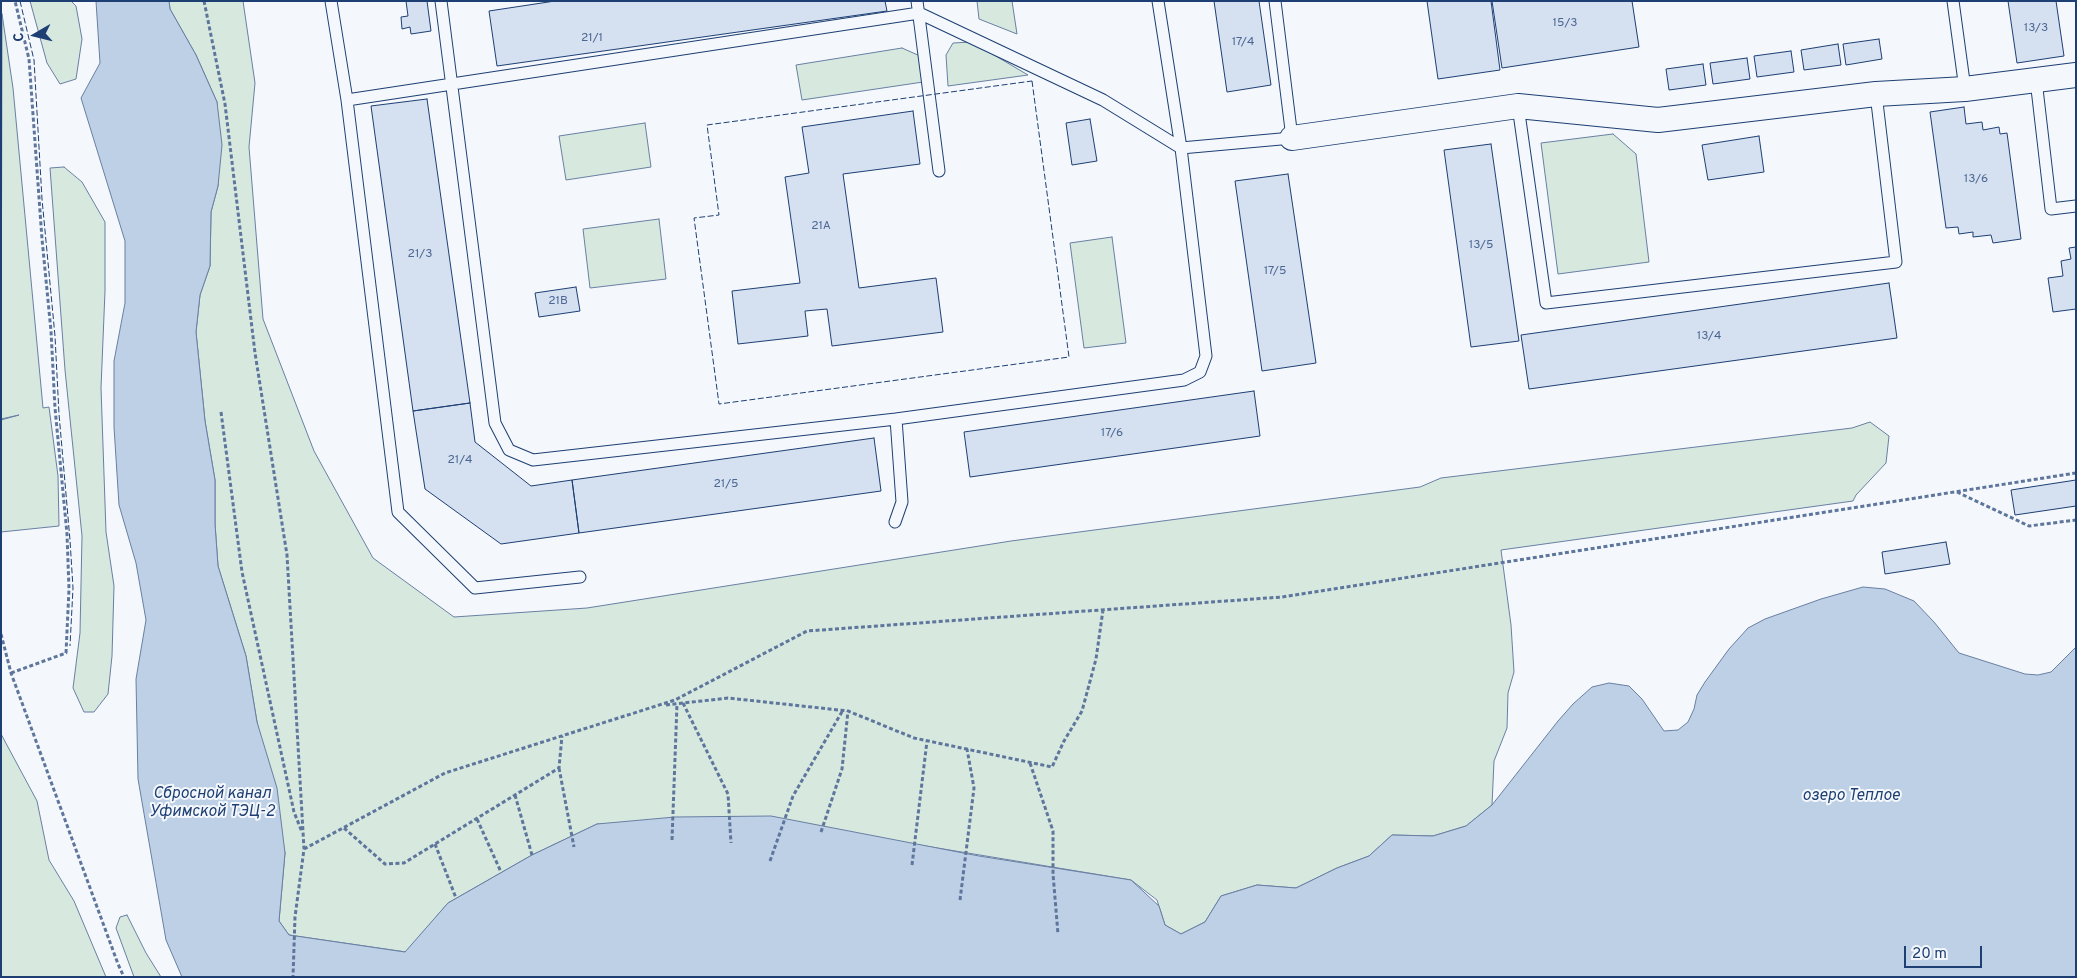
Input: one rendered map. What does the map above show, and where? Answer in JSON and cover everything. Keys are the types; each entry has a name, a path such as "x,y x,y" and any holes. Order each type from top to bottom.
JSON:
{"street":[{"path":"1292,138 1518,106 1658,120 1876,94 1965,89 2076,75"}],"lane":[{"path":"331,1 347,100 398,512 476,588 580,577"},
{"path":"441,1 495,423 509,450 533,460 896,419 1184,380 1200,372 1206,356 1181,148 1158,1"},
{"path":"347,100 918,7 1103,100 1181,148 1292,138 1275,1"},
{"path":"1953,1 1965,89"},
{"path":"918,7 939,171"},
{"path":"2036,80 2051,209 2076,206"},
{"path":"1518,106 1546,303 1896,262 1876,94"},
{"path":"895,522 902,502 896,419"}],"path":[{"path":"11,673 66,654 69,589 67,534 55,408 52,331 42,239 29,59 15,1"},
{"path":"204,1 225,104 255,353 287,555 304,835 304,850 295,917 293,977"},
{"path":"221,412 242,572 294,812 304,835"},
{"path":"304,850 444,773 675,700 807,631 1282,597 2076,473"},
{"path":"1956,492 2029,526 2076,520"},
{"path":"658,706 728,698 843,710 914,738 1052,767 1064,741 1082,711 1096,659 1103,610"},
{"path":"1,634 11,673 124,977"},
{"path":"683,703 728,794 731,843"},
{"path":"672,840 677,704"},
{"path":"770,861 793,796 843,710"},
{"path":"821,832 842,769 848,711"},
{"path":"562,736 559,768 574,847"},
{"path":"912,865 927,741"},
{"path":"960,900 974,788 967,749"},
{"path":"1030,763 1054,831 1054,874 1058,934"},
{"path":"344,828 385,864 404,863 559,768"},
{"path":"515,795 532,855"},
{"path":"477,818 501,872"},
{"path":"435,844 456,898"}],"shaded area":[{"path":"30,1 71,1 76,6 82,39 76,79 60,84 47,63"},
{"path":"169,1 243,1 255,83 249,147 263,319 314,451 373,558 454,617 587,608 1011,541 1420,487 1441,478 1852,428 1870,422 1889,436 1886,463 1856,495 1853,501 1501,550 1511,625 1514,672 1508,693 1507,728 1494,761 1492,805 1466,826 1433,836 1392,835 1369,856 1337,868 1296,888 1257,885 1221,896 1205,922 1181,934 1165,925 1157,900 1131,880 901,842 597,824 532,855 448,903 406,952 289,935 279,921 285,853 257,722 246,656 218,566 215,524 215,480 205,421 196,332 200,295 210,266 211,212 218,186 217,102 196,55 170,9"},
{"path":"977,1 1012,1 1017,34 979,19"},
{"path":"2,14 13,88 43,408 49,407 58,476 59,526 1,532 1,420 19,415 1,419"},
{"path":"972,42 1028,75 948,86 946,55 953,43"},
{"path":"902,48 920,56 923,82 802,100 796,65"},
{"path":"645,123 651,167 566,180 559,136"},
{"path":"1613,134 1636,154 1649,262 1558,274 1541,143"},
{"path":"64,167 82,182 105,222 105,291 101,388 106,532 114,586 112,656 108,694 94,712 84,712 73,688 80,633 82,536 65,370 50,168"},
{"path":"659,219 666,279 590,288 583,229"},
{"path":"1112,237 1126,343 1084,348 1070,243"},
{"path":"1,734 37,801 49,860 74,901 106,977 1,977"},
{"path":"127,915 146,953 161,977 134,977 116,928 120,917"}],"water":[{"name":"озеро Теплое","path":"96,1 169,1 170,9 196,55 217,102 222,145 218,186 211,212 210,266 200,295 196,332 205,421 215,480 215,524 218,566 246,656 257,722 277,788 285,853 279,921 289,935 405,952 448,903 532,855 597,824 675,817 771,816 979,856 1131,880 1159,906 1165,925 1181,934 1205,922 1221,896 1257,885 1296,888 1337,868 1369,856 1392,835 1433,836 1466,826 1492,805 1558,721 1592,687 1609,683 1629,686 1642,699 1664,731 1678,730 1688,722 1694,709 1697,695 1705,682 1729,649 1748,628 1765,619 1821,599 1863,587 1885,589 1914,601 1959,653 2025,674 2038,675 2051,672 2076,647 2076,977 182,977 166,940 138,779 136,679 146,620 136,563 119,505 114,427 114,361 125,303 125,241 81,98 100,63"}],"building":[{"path":"406,1 427,1 431,31 411,34 410,27 402,29 401,17 408,16"},
{"path":"555,1 885,1 887,11 497,66 489,11"},
{"path":"1214,1 1259,1 1271,85 1227,92"},
{"path":"1427,1 1491,1 1500,70 1438,79"},
{"path":"1492,1 1632,1 1639,47 1502,68"},
{"path":"2008,1 2056,1 2064,56 2017,63"},
{"path":"1879,39 1882,59 1846,65 1843,44"},
{"path":"1838,44 1841,65 1804,70 1801,50"},
{"path":"1791,51 1794,72 1757,77 1754,56"},
{"path":"1747,58 1750,79 1713,84 1710,63"},
{"path":"1703,64 1706,85 1669,90 1666,69"},
{"path":"427,99 470,403 413,411 371,106"},
{"path":"1964,107 1966,124 1982,122 1983,130 1999,127 2000,134 2007,133 2021,239 1993,243 1991,235 1973,237 1973,232 1959,234 1958,227 1946,228 1930,112"},
{"path":"913,111 920,164 843,174 859,288 936,278 943,332 832,346 827,309 805,311 808,336 738,344 732,291 800,283 785,177 809,173 802,127"},
{"path":"1090,119 1097,161 1072,165 1066,123"},
{"path":"1759,136 1764,172 1708,180 1702,145"},
{"path":"1491,144 1519,341 1471,347 1444,150"},
{"path":"1288,174 1316,363 1262,371 1235,181"},
{"path":"2076,247 2076,309 2053,312 2048,278 2063,276 2061,261 2071,259 2069,248"},
{"path":"1889,283 1897,338 1529,389 1521,335"},
{"path":"576,287 580,311 539,317 535,293"},
{"path":"1254,391 1260,436 970,477 964,432"},
{"path":"470,403 475,442 531,486 572,480 579,533 501,544 425,489 413,411"},
{"path":"874,438 881,491 579,533 572,480"},
{"path":"2076,480 2076,506 2015,515 2011,490"},
{"path":"1946,542 1950,564 1885,574 1882,552"}],"fence":[{"path":"20,1 34,60 42,199 55,336 59,414 73,588 70,646"},
{"path":"1032,81 1069,357 719,404 694,218 719,215 707,125 1032,81"}],"water label":[{"name":"Сбросной канал Уфимской ТЭЦ-2","path":"212,804"}]}
